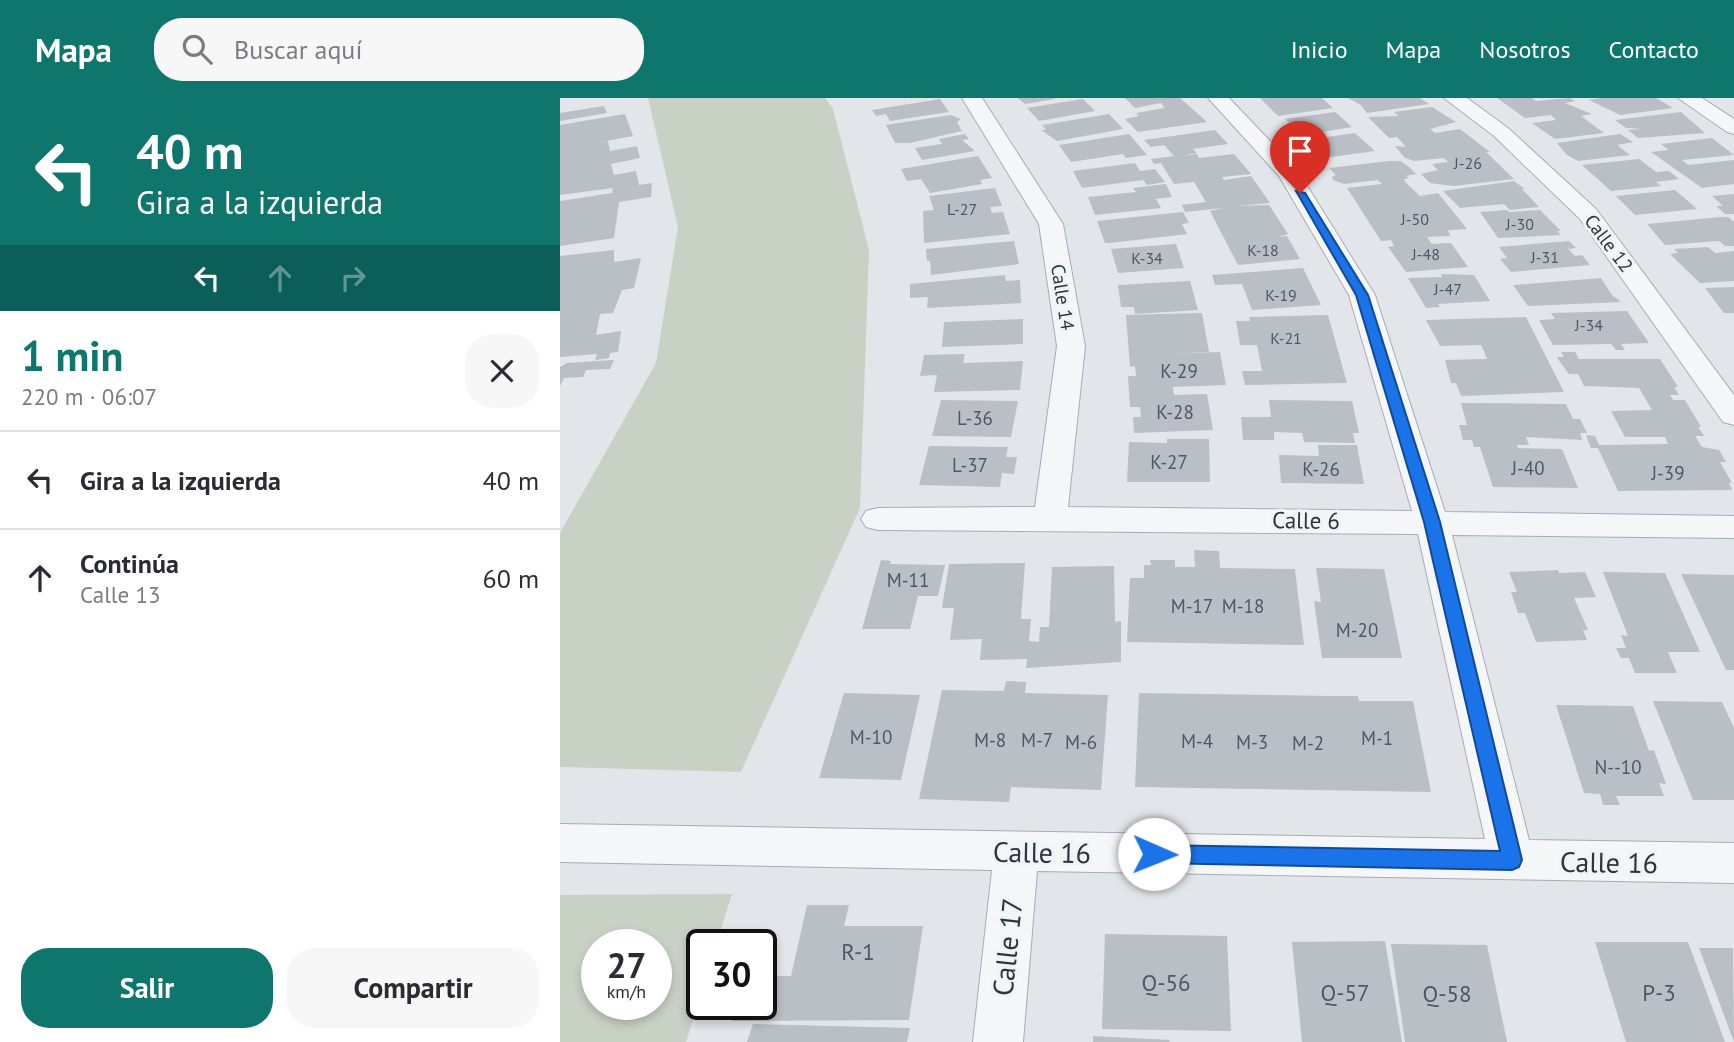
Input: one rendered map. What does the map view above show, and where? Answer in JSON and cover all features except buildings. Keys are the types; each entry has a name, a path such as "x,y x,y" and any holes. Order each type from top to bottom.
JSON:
{"street":[{"name":"Calle 14","path":"972,98 1051,224 1071,346 1050,518"},
{"path":"1218,98 1288,173 1362,295 1432,522 1512,860"},
{"name":"Calle 12","path":"1454,98 1501,132 1588,214 1734,416"},
{"path":"1688,98 1734,128"},
{"name":"Calle 6","path":"878,519 1050,518 1734,527"},
{"name":"Calle 16","path":"560,843 1734,863"},
{"name":"Calle 17","path":"998,1042 1016,852"}],"green space":[{"path":"648,98 825,98 833,109 869,250 860,508 741,772 560,767 560,533 656,363 678,227"},
{"path":"732,894 721,929 686,929 686,1020 693,1020 686,1042 560,1042 560,895"}],"route":[{"path":"1154,854 1512,860 1432,522 1362,295 1300,193"}]}
